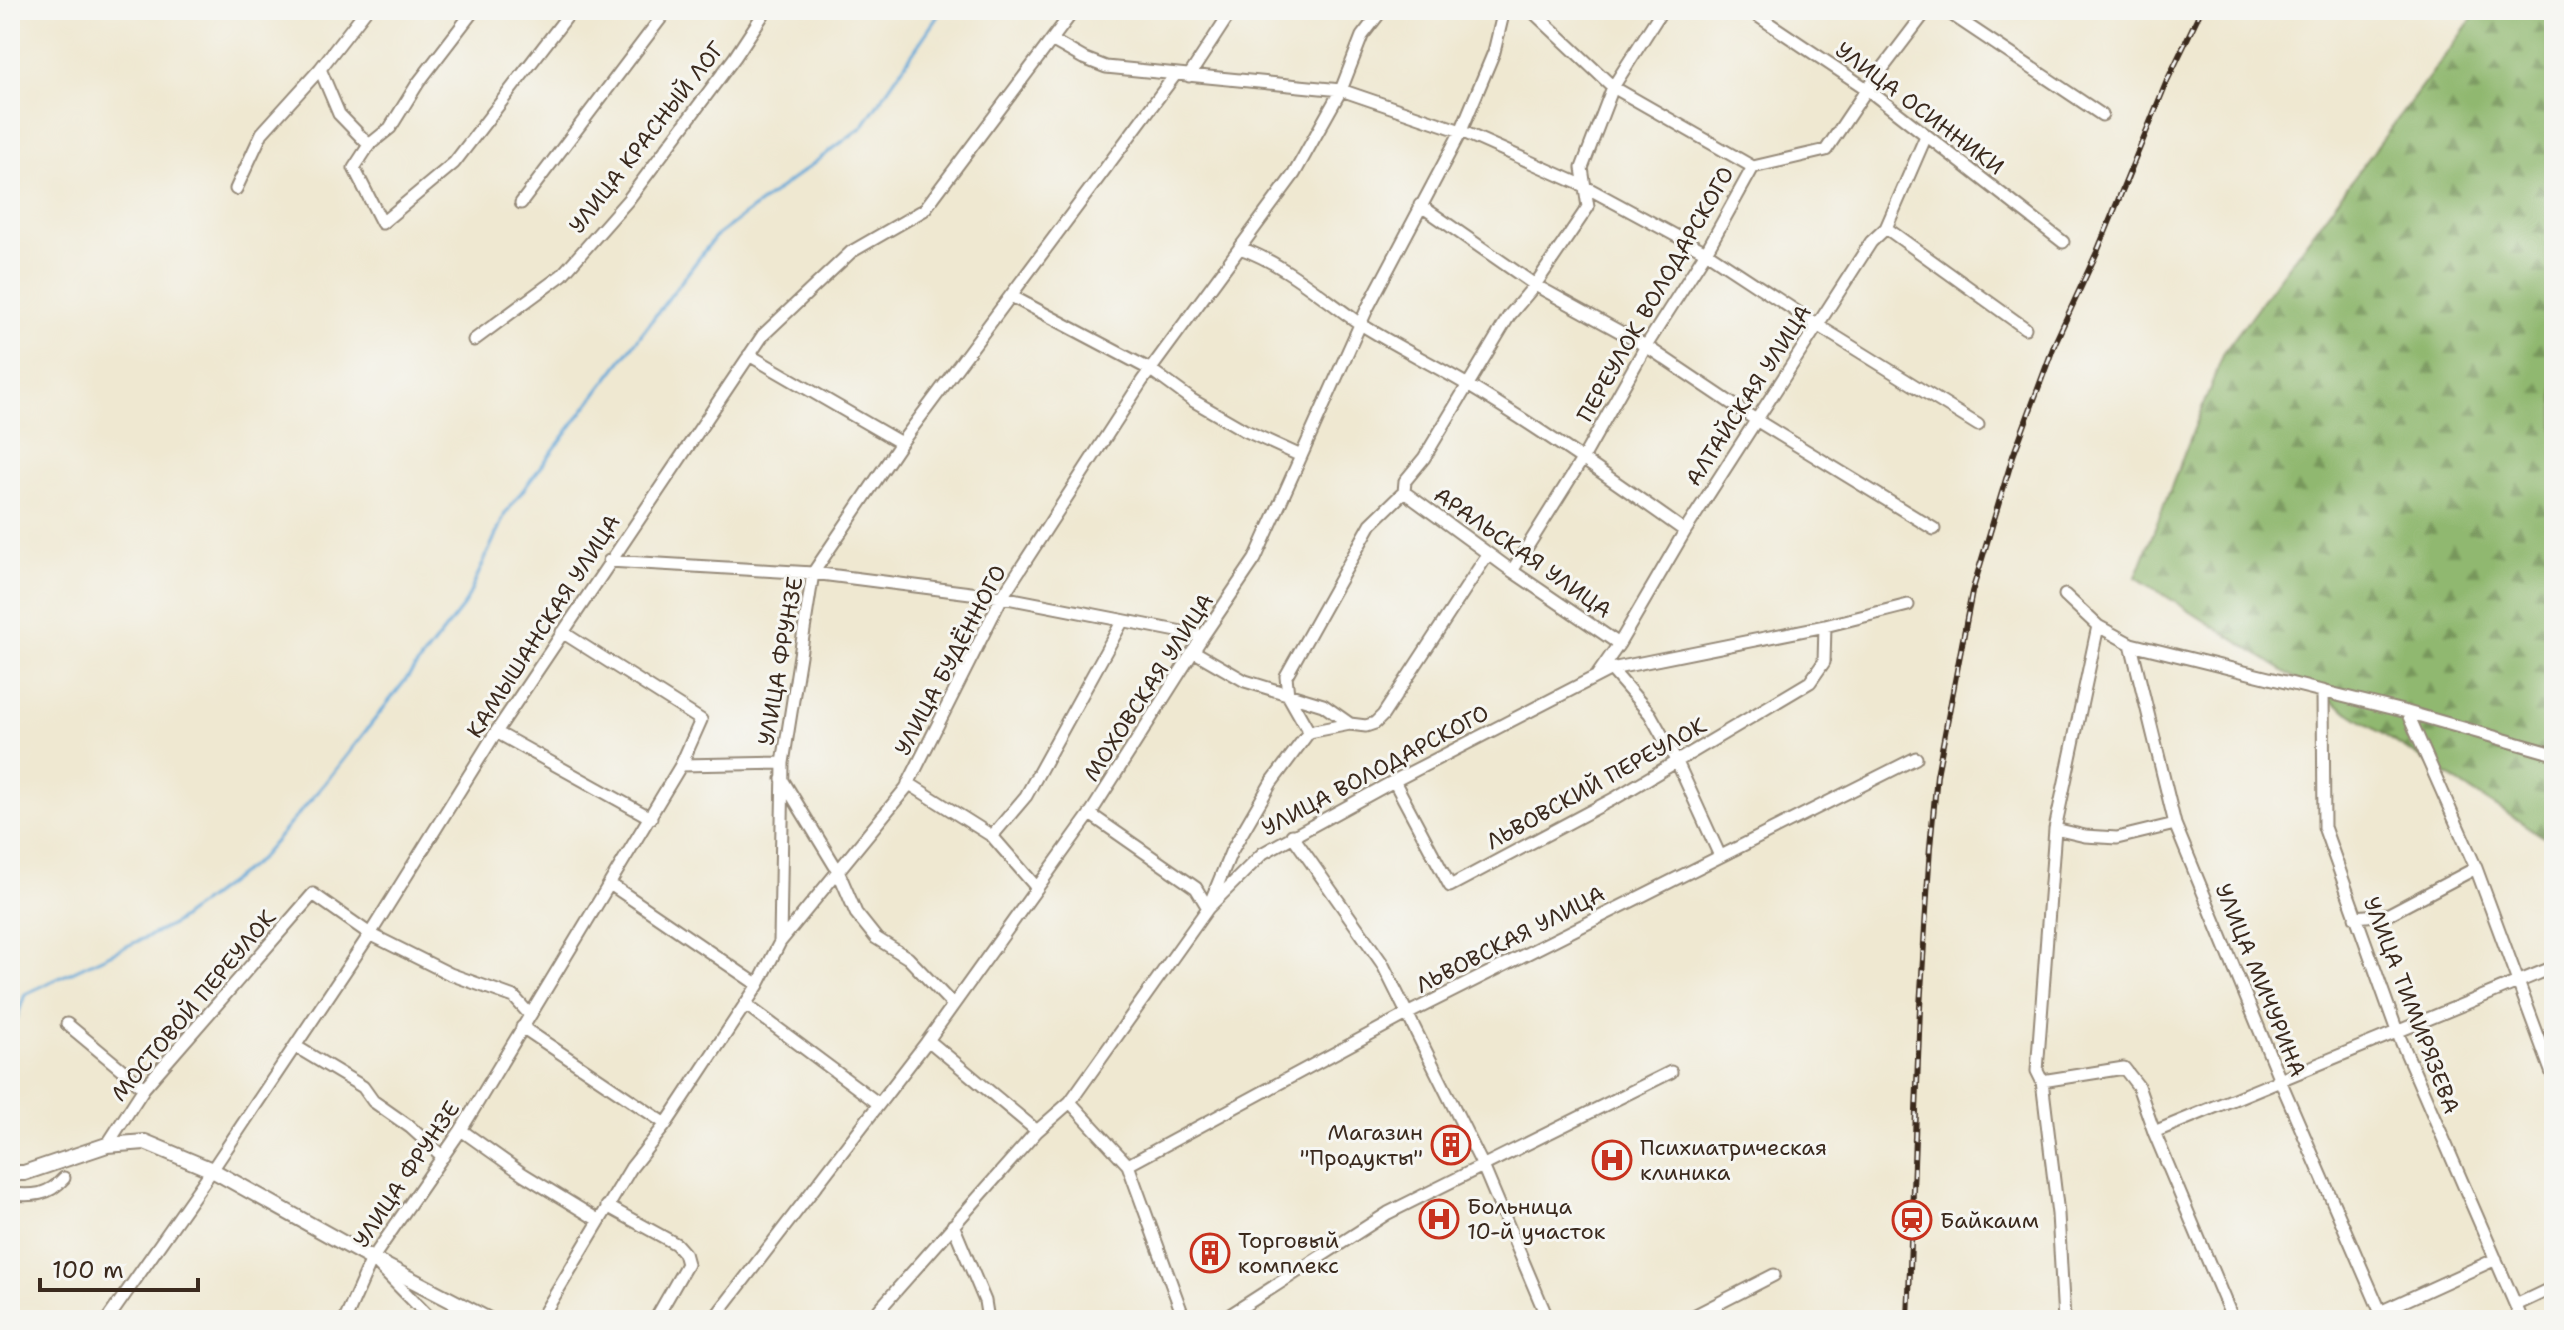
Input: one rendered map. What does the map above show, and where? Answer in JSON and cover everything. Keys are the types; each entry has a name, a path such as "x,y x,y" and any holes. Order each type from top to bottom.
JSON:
{"street":[{"path":"236,189 262,133 320,69 366,10"},
{"path":"474,10 418,83 390,128 369,145 354,168 382,223 454,163 572,10"},
{"path":"521,203 667,10"},
{"name":"УЛИЦА КРАСНЫЙ ЛОГ","path":"474,340 562,275 628,200 735,57 766,10"},
{"name":"КАМЫШАНСКАЯ УЛИЦА","path":"107,1320 370,934 496,732 763,335 851,252 924,210 1074,10"},
{"path":"1189,76 1232,10"},
{"name":"УЛИЦА БУДЁННОГО","path":"540,1320 631,1168 666,1124 758,985 780,942 908,783 1002,597 1151,370 1294,174 1341,90 1362,36 1382,10"},
{"name":"МОХОВСКАЯ УЛИЦА","path":"713,1320 928,1040 1090,814 1255,559 1360,323 1461,131 1494,52 1504,10"},
{"path":"1531,10 1613,87 1753,167"},
{"path":"1309,732 1288,695 1286,676 1371,524 1404,492 1405,481 1424,458 1509,316 1535,285 1588,207 1582,168 1613,87 1662,10"},
{"name":"УЛИЦА ОСИННИКИ","path":"1749,10 1867,89 2063,242"},
{"name":"ПЕРЕУЛОК ВОЛОДАРСКОГО","path":"1512,571 1583,458 1646,346 1706,252 1753,167 1826,150 1867,89 1927,10"},
{"path":"1945,10 2102,115"},
{"path":"1053,41 1106,67 1341,90 1461,131 1584,186 1706,252 1978,425"},
{"path":"320,69 339,114 369,145"},
{"name":"УЛИЦА ФРУНЗЕ","path":"345,1320 372,1259 461,1130 681,765 783,763 813,573 901,443 1175,75"},
{"name":"АЛТАЙСКАЯ УЛИЦА","path":"1598,674 1817,325 1871,242 1886,228 1926,136"},
{"path":"1420,205 1535,285 1646,346 1756,420 1934,529"},
{"path":"1886,228 2025,328"},
{"path":"1240,248 1258,254 1295,276 1360,323 1583,458 1685,531"},
{"path":"1011,296 1151,370 1192,400 1244,430 1301,456"},
{"path":"749,355 901,443"},
{"name":"АРАЛЬСКАЯ УЛИЦА","path":"1404,492 1619,644"},
{"path":"1208,908 1231,852 1271,783 1309,732 1375,723 1488,554"},
{"path":"609,561 813,573 1002,597 1203,636"},
{"path":"2065,595 2098,626 2131,644 2407,712 2554,754"},
{"name":"УЛИЦА ВОЛОДАРСКОГО","path":"870,1320 1037,1131 1070,1102 1208,908 1263,853 1394,781 1611,669 1825,626 1908,605"},
{"path":"992,836 1026,796 1122,622"},
{"name":"ЛЬВОВСКИЙ ПЕРЕУЛОК","path":"1394,781 1450,886 1677,762 1810,682 1824,662 1825,626"},
{"path":"2064,1320 2058,1214 2042,1081 2037,1071 2055,829 2098,626"},
{"path":"562,632 701,720 681,765"},
{"name":"УЛИЦА МИЧУРИНА","path":"2131,644 2175,824 2280,1080 2382,1316"},
{"path":"1193,651 1245,681 1323,705 1350,724"},
{"path":"1611,669 1650,714 1677,762 1720,856"},
{"name":"УЛИЦА ТИМИРЯЗЕВА","path":"2323,691 2324,827 2398,1034 2522,1320"},
{"path":"2407,712 2476,868 2554,1079"},
{"path":"496,732 651,818"},
{"name":"ЛЬВОВСКАЯ УЛИЦА","path":"1128,1165 1407,1014 1916,758"},
{"path":"780,942 783,763"},
{"path":"782,779 838,871 856,913 876,938 908,958 953,1005"},
{"path":"908,783 992,836 1037,888"},
{"path":"1090,814 1196,888 1208,908"},
{"path":"2055,829 2085,836 2117,838 2175,824"},
{"path":"1292,835 1382,963 1483,1166 1548,1320"},
{"path":"2355,917 2389,914 2476,868"},
{"path":"610,884 758,985"},
{"name":"МОСТОВОЙ ПЕРЕУЛОК","path":"107,1145 144,1088 313,894 370,934"},
{"path":"370,934 450,974 514,997 530,1015"},
{"path":"2154,1132 2398,1034 2554,967"},
{"path":"745,1004 879,1104"},
{"path":"67,1024 144,1088"},
{"path":"522,1027 666,1124"},
{"path":"928,1040 1037,1131"},
{"path":"295,1046 363,1087 373,1101 410,1127 443,1157"},
{"path":"2042,1081 2124,1068 2138,1086 2154,1132 2233,1320"},
{"path":"1222,1320 1388,1213 1671,1072"},
{"path":"1070,1102 1128,1165 1182,1313 1188,1320"},
{"path":"461,1130 523,1174 598,1220"},
{"path":"12,1175 107,1145 145,1142 212,1170 489,1320"},
{"path":"10,1194 42,1194 54,1190 64,1178"},
{"path":"607,1206 676,1244 684,1253 687,1264 655,1320"},
{"path":"953,1225 985,1301 988,1320"},
{"path":"372,1259 432,1320"},
{"path":"2382,1316 2496,1259"},
{"path":"1686,1320 1774,1275"},
{"path":"2516,1305 2554,1287"}],"green space":[{"path":"2479,10 2554,10 2554,838 2544,837 2136,577 2224,352"}],"waterway":[{"path":"10,1038 25,994 172,925 259,860 325,783 465,604 505,514 715,237 862,127 942,10"}],"railway":[{"path":"1908,1320 1920,1007 1930,847 1937,775 1972,592 2013,456 2055,343 2097,252 2167,81 2201,10"}],"place":[{"name":"Магазин \"Продукты\"","path":"1451,1145"},
{"name":"Психиатрическая клиника","path":"1612,1160"},
{"name":"Больница 10-й участок","path":"1439,1219"},
{"name":"Байкаим","path":"1912,1220"},
{"name":"Торговый комплекс","path":"1210,1253"}]}
